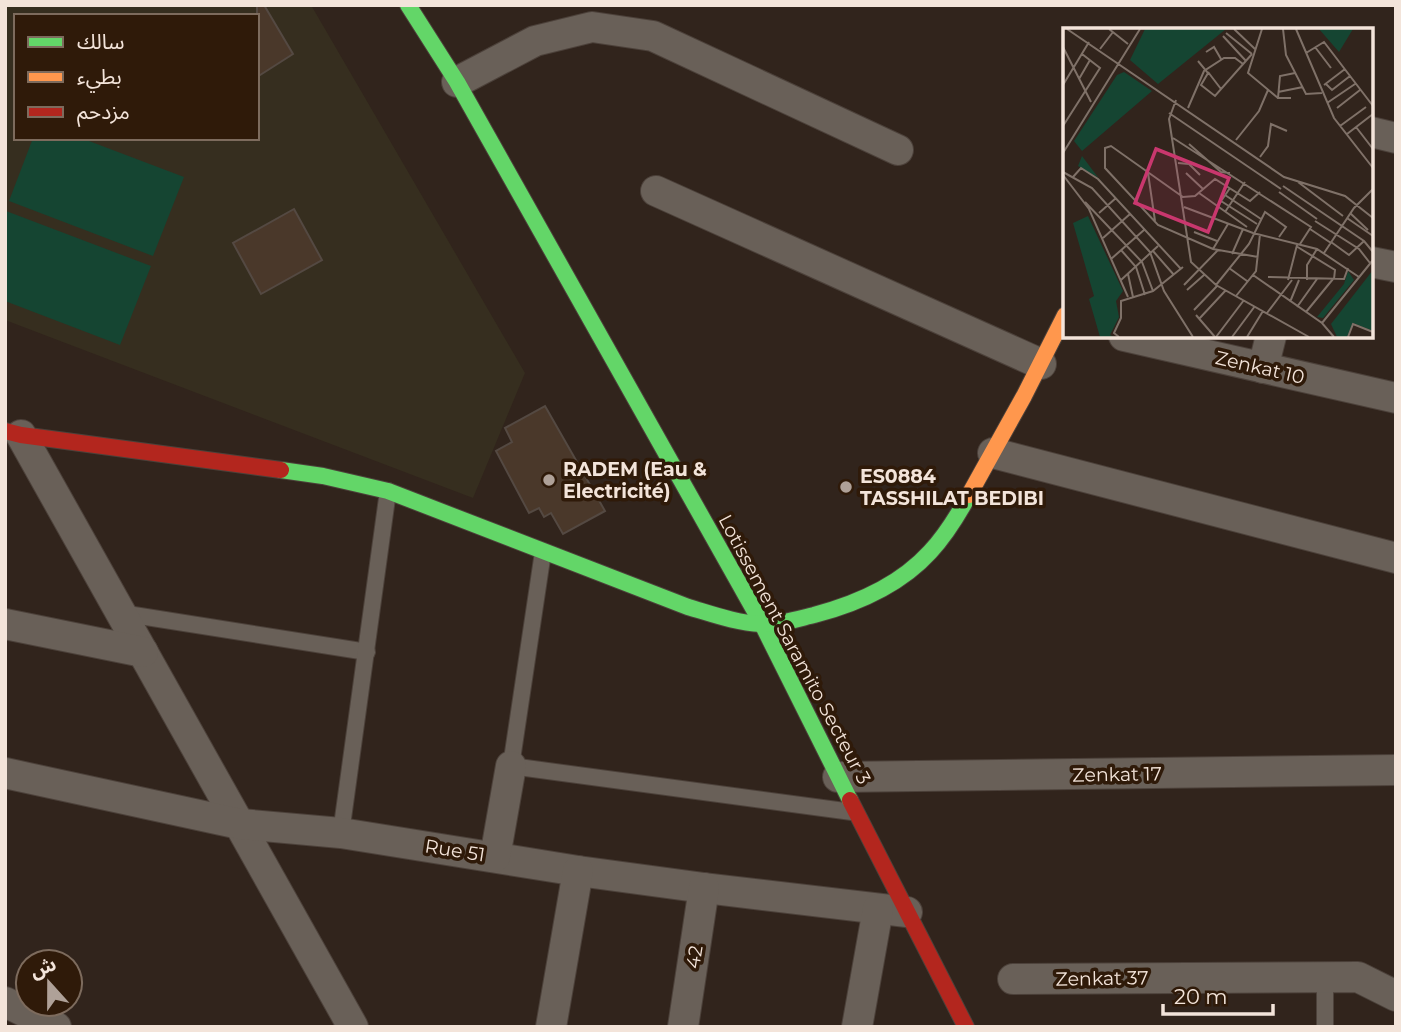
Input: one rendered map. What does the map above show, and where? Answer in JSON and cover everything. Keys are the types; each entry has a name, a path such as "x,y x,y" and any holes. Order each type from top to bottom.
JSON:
{"street":[{"name":"Lotissement Saramito Secteur 3","path":"408,5 457,82 762,624 856,813 893,910 966,1027"},
{"path":"457,82 535,41 592,27 653,36 898,150"},
{"path":"1373,132 1396,138"},
{"path":"656,191 1041,364"},
{"path":"1373,262 1396,267"},
{"path":"13,433 323,476 388,491 688,607 725,618 762,624 814,616 854,602 892,582 923,560 946,534 1063,322"},
{"name":"Zenkat 10","path":"1133,338 1396,398"},
{"path":"1263,368 1270,338"},
{"path":"13,433 121,613 353,1027"},
{"path":"993,453 1395,554"},
{"path":"5,624 143,652"},
{"path":"495,857 511,766"},
{"name":"Zenkat 17","path":"838,777 1396,770"},
{"name":"Rue 51","path":"5,773 240,824 341,833 578,871 893,910"},
{"path":"551,1027 578,871"},
{"name":"42","path":"683,1027 704,888"},
{"path":"857,1027 893,910"},
{"name":"Zenkat 37","path":"1013,979 1358,977 1396,996"},
{"path":"5,1002 56,1027"}],"lane":[{"path":"341,833 388,491"},
{"path":"543,552 511,766 856,813"},
{"path":"121,613 367,652"},
{"path":"1325,976 1325,1027"}],"shaded area":[{"path":"5,5 311,5 525,373 473,498 5,320"}],"green space":[{"path":"32,140 86,140 184,177 153,256 9,201"},
{"path":"6,211 151,266 120,345 5,301"}],"building":[{"path":"257,5 264,5 293,54 259,76 259,14"},
{"path":"294,209 322,260 261,294 233,243"},
{"name":"RADEM (Eau & Electricité)","path":"545,406 605,511 563,534 551,513 544,517 539,508 529,513 496,451 512,442 505,428"}],"traffic: fast":[{"path":"408,5 457,82 762,624 850,800"},
{"path":"281,470 323,476 388,491 688,607 733,620 761,624 774,624 830,610 891,584 918,564 936,545 969,495"}],"traffic: slow":[{"path":"969,495 1063,319"}],"traffic: jam":[{"path":"5,431 281,470"},
{"path":"850,800 966,1027"}],"place":[{"name":"RADEM (Eau & Electricité)","path":"549,480"},
{"name":"ES0884 TASSHILAT BEDIBI","path":"846,487"}]}
